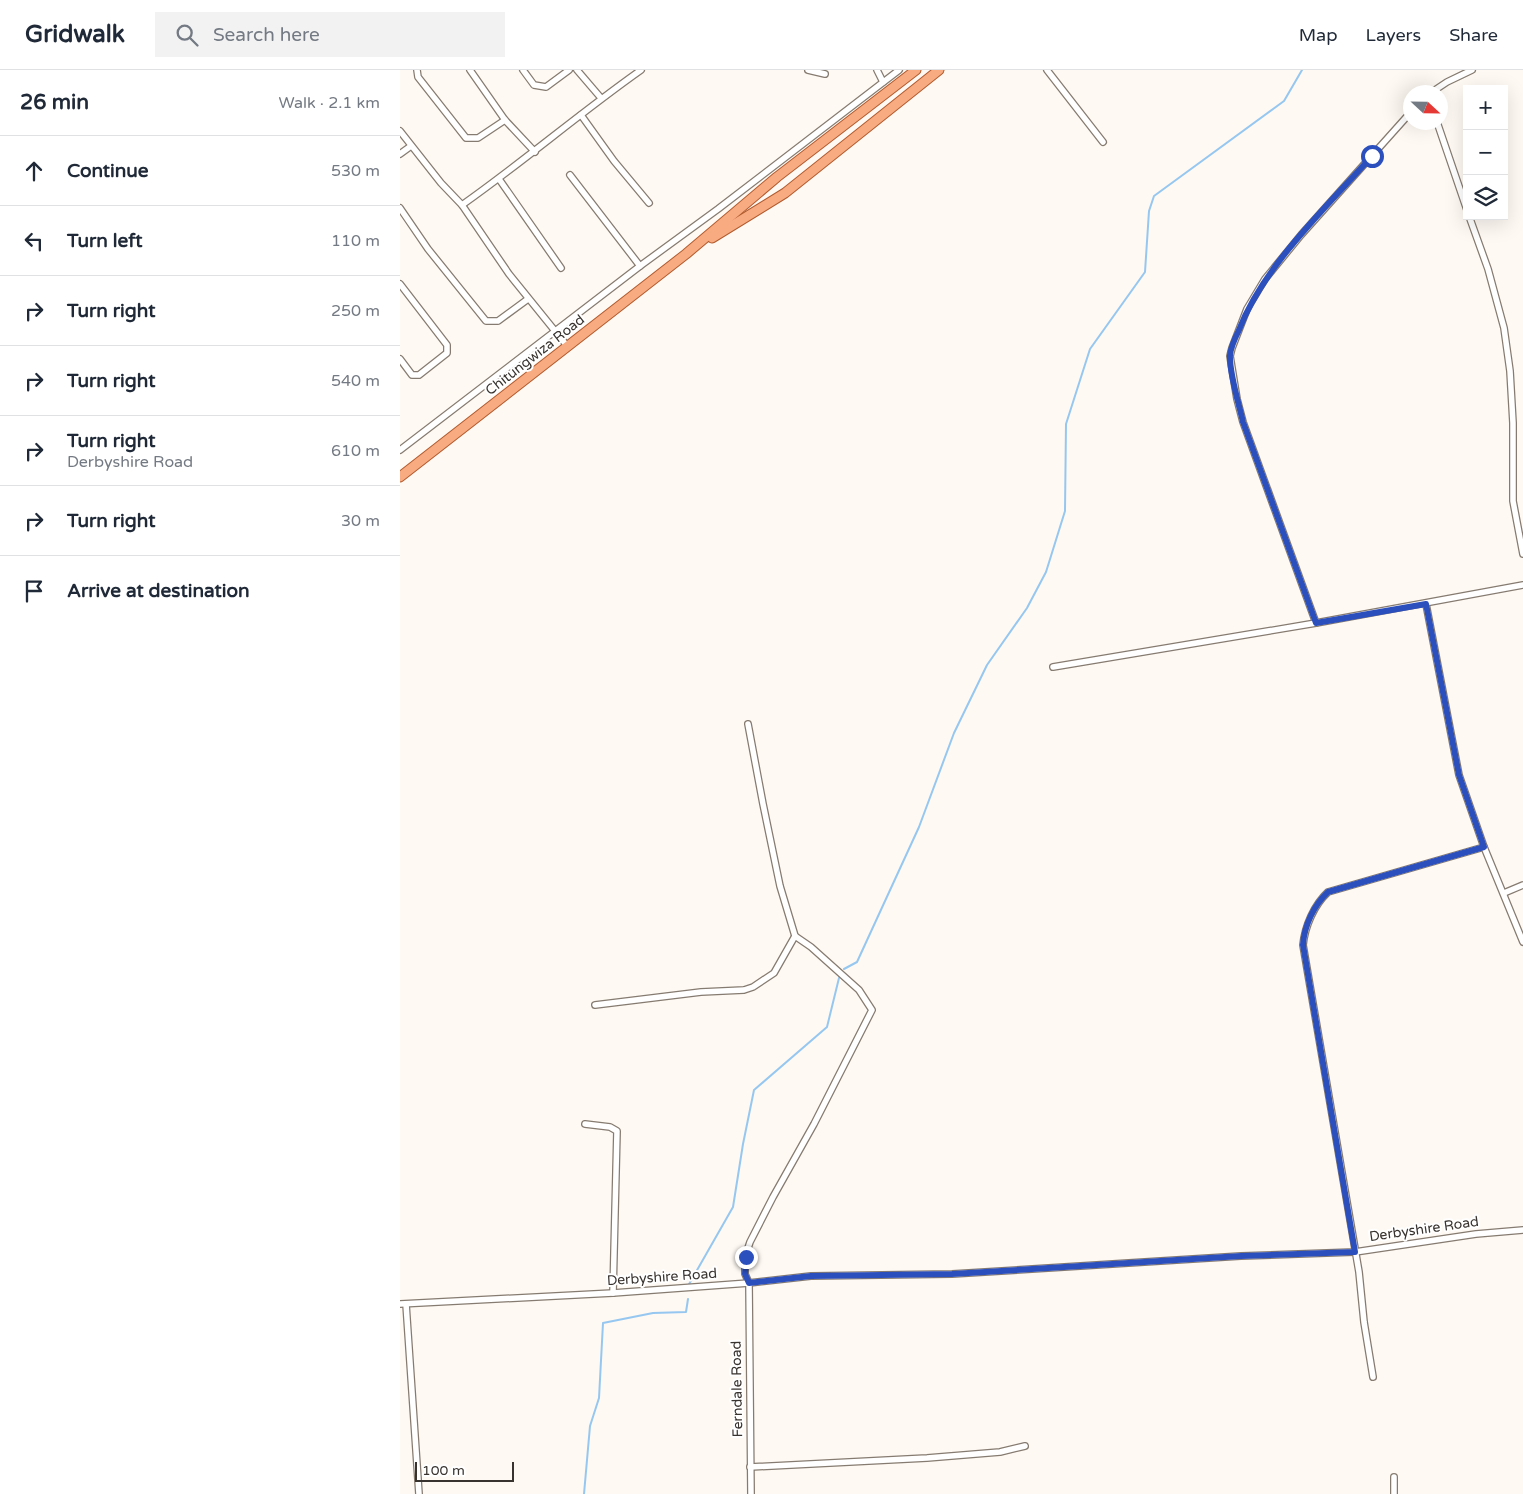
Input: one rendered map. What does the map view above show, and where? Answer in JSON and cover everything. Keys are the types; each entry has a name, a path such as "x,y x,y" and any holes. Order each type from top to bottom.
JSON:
{"main road":[{"path":"686,254 777,176 916,70"},
{"path":"686,254 785,192 939,70"},
{"name":"Chitungwiza Road","path":"400,477 686,254"}],"street":[{"path":"417,70 418,77 466,138 478,138 505,120"},
{"path":"470,70 505,120 535,152"},
{"path":"523,70 534,85 546,86 569,70"},
{"path":"577,70 601,98"},
{"path":"462,205 535,152 601,98 641,70"},
{"path":"808,70 825,74"},
{"path":"877,70 884,82"},
{"path":"400,450 898,70"},
{"path":"1048,70 1103,142"},
{"path":"1442,85 1472,70"},
{"path":"581,115 614,161 649,203"},
{"path":"1316,623 1243,422 1230,363 1232,348 1247,309 1265,279 1301,235 1403,120"},
{"path":"1440,130 1463,198"},
{"path":"400,132 440,183 462,205 509,274 568,347"},
{"path":"400,154 411,146"},
{"path":"570,175 640,266"},
{"path":"499,179 561,268"},
{"path":"400,208 428,249 486,321 498,321 528,299"},
{"path":"1470,220 1488,269 1504,328 1510,371 1513,423 1512,501 1523,554"},
{"path":"400,284 448,345 448,353 419,375 412,375 400,359"},
{"path":"1053,667 1426,604 1523,585"},
{"path":"1426,604 1459,775 1484,847 1523,942"},
{"path":"595,1005 701,992 744,990 753,987 774,973 795,936 780,886 762,804 748,724"},
{"path":"1373,1377 1355,1252 1303,945 1305,932 1318,903 1328,892 1484,847"},
{"path":"1504,893 1523,885"},
{"name":"Ferndale Road","path":"751,1494 749,1283 745,1274 746,1257 750,1242 814,1124 872,1010 859,990 811,947 795,936"},
{"path":"585,1124 610,1127 617,1131 613,1293"},
{"name":"Derbyshire Road","path":"403,1304 613,1293 749,1283 811,1276 952,1274 1241,1256 1355,1252 1476,1234 1523,1230"},
{"path":"403,1304 419,1494"},
{"path":"750,1467 927,1458 1000,1452 1025,1446"},
{"path":"1394,1477 1394,1494"}],"waterway":[{"path":"844,969 857,962 919,827 954,733 987,665 1027,608 1046,572 1065,511 1066,424 1090,349 1145,272 1149,211 1154,196 1284,101 1302,70"},
{"path":"688,1286 733,1207 754,1090 827,1027 839,978"},
{"path":"584,1494 590,1426 599,1398 603,1323 653,1313 686,1312 688,1299"}],"route":[{"path":"746,1257 745,1274 749,1283 811,1276 952,1274 1241,1256 1355,1252 1318,1023 1303,945 1305,932 1318,903 1328,892 1484,847 1459,775 1426,604 1316,623 1243,422 1237,400 1230,356 1247,309 1265,279 1301,235 1372,156"}]}
